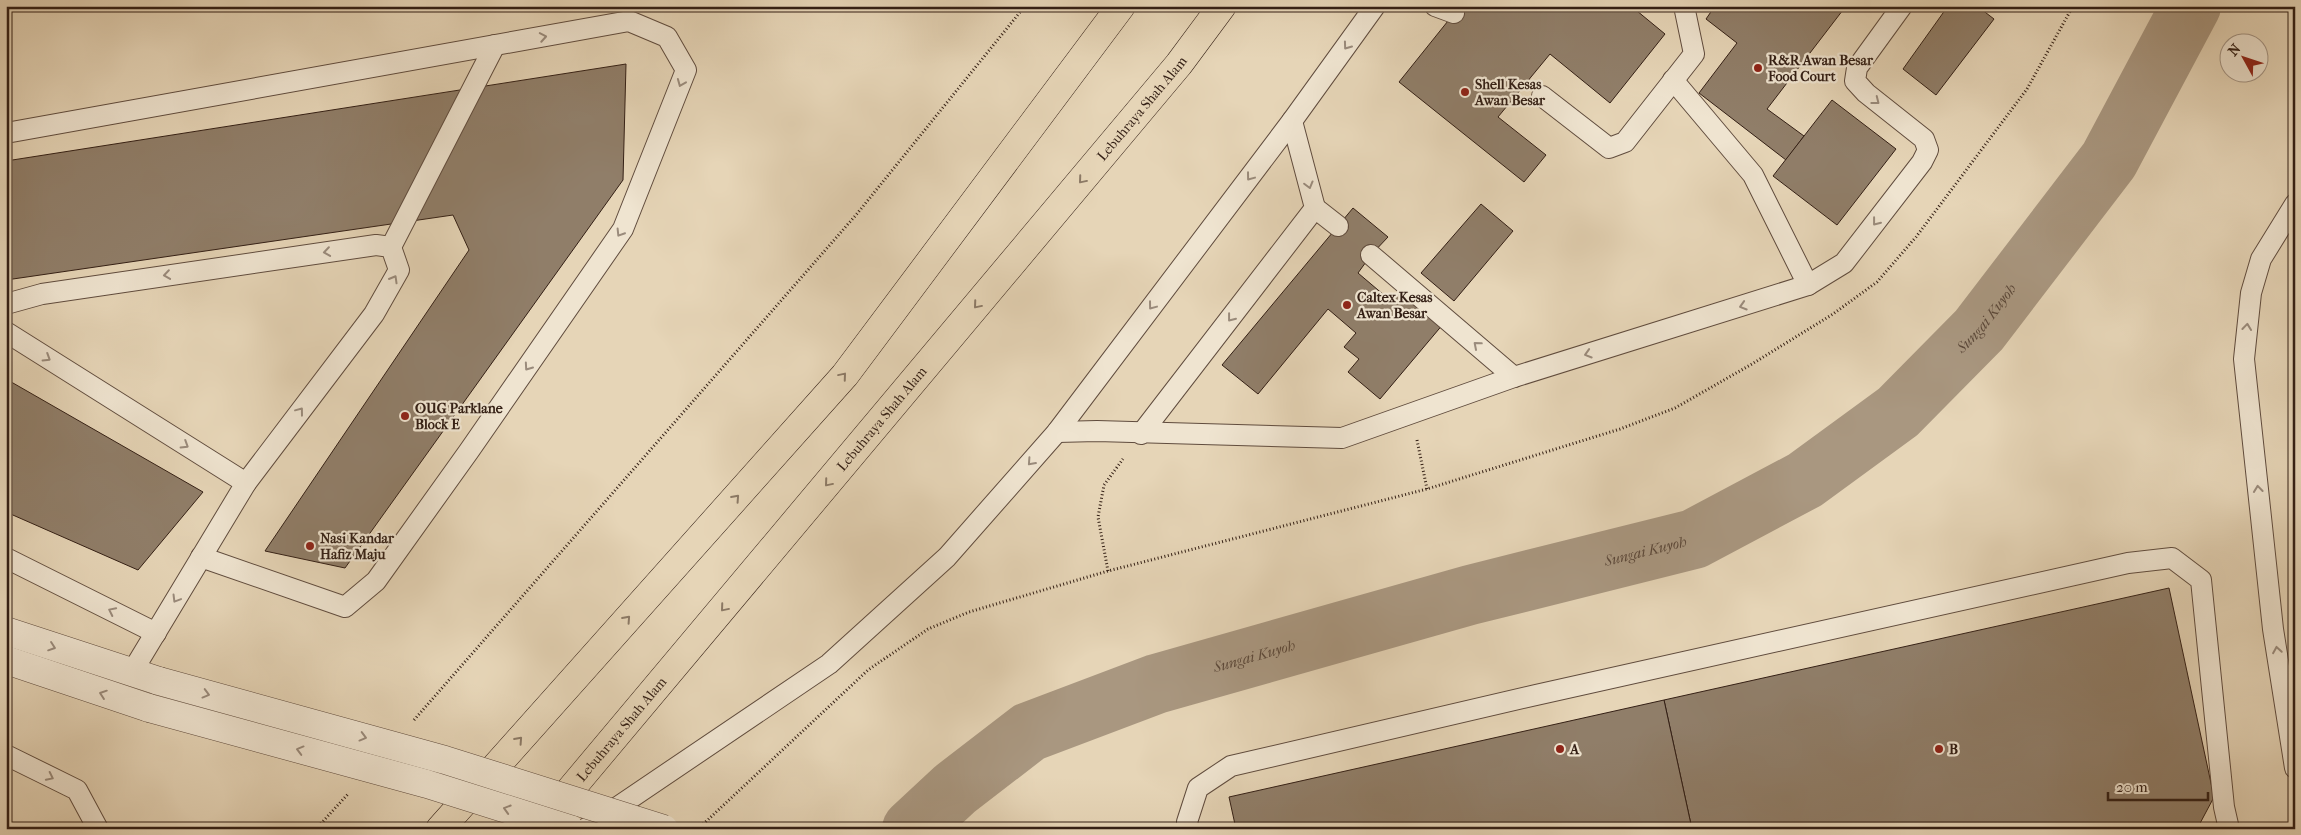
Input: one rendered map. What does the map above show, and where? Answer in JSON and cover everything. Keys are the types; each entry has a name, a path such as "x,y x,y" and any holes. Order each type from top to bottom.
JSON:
{"highway":[{"path":"440,829 845,375 1121,6"},
{"name":"Lebuhraya Shah Alam","path":"538,829 1180,64 1222,6"}],"street":[{"path":"6,631 159,681 445,760 664,829"},
{"path":"6,660 149,708 427,784 570,829"}],"lane":[{"path":"585,829 830,664 947,557 1057,432 1292,121 1375,6"},
{"path":"1436,6 1454,13"},
{"path":"1542,96 1609,148 1625,142 1694,54 1684,6"},
{"path":"1057,432 1097,431 1141,434 1342,438 1514,377 1808,285 1844,263 1922,162 1928,150 1924,139 1866,93 1855,81 1857,68 1902,6"},
{"path":"6,132 629,21 667,37 686,70 623,229 470,451 376,581 346,607 201,557"},
{"path":"132,672 246,483 374,314 399,270 391,247 495,45"},
{"path":"1673,80 1753,175 1808,285"},
{"path":"1292,121 1316,208 1338,226"},
{"path":"2295,204 2261,259 2251,294 2244,359 2273,629 2295,768"},
{"path":"1141,434 1316,208"},
{"path":"6,304 52,292 376,245 391,247"},
{"path":"1371,255 1514,377"},
{"path":"6,332 246,483"},
{"path":"6,558 156,632"},
{"path":"1189,829 1187,822 1198,788 1231,766 1536,695 2128,563 2172,558 2201,580 2224,807 2229,829"},
{"path":"6,755 77,790 98,829"}],"path":[{"path":"440,691 856,216 1025,6"},
{"path":"698,829 868,670 928,629 969,612 1108,572 1426,489 1620,429 1675,408 1825,319 1877,282 1916,237 2027,89 2073,6"},
{"path":"1412,413 1426,489"},
{"path":"1108,572 1098,517 1104,485 1141,434"}],"building":[{"name":"Shell Kesas Awan Besar","path":"1460,6 1631,6 1665,34 1610,103 1550,54 1498,117 1546,155 1524,182 1399,82"},
{"name":"R&R Awan Besar Food Court","path":"1715,6 1846,6 1767,109 1804,136 1786,160 1699,93 1737,43 1706,19"},
{"path":"1948,6 1977,6 1994,19 1936,95 1903,69"},
{"name":"OUG Parklane Block E","path":"626,64 623,180 345,568 265,551 469,250 453,215 6,280 6,161"},
{"path":"1832,100 1896,149 1837,225 1773,176"},
{"path":"1481,204 1513,231 1454,301 1421,273"},
{"name":"Caltex Kesas Awan Besar","path":"1353,208 1388,237 1371,255 1358,273 1391,301 1401,289 1444,323 1380,399 1348,372 1359,359 1344,347 1356,333 1328,309 1258,394 1222,365"},
{"path":"6,379 203,492 138,570 6,512"},
{"name":"B","path":"2169,588 2214,797 2197,829 1692,829 1664,700"},
{"name":"A","path":"1664,700 1692,829 1236,829 1229,797"}],"waterway":[{"name":"Sungai Kuyoh","path":"912,829 955,789 1029,732 1156,684 1470,595 1694,539 1805,480 1898,412 1979,330 2109,160 2191,6"}],"place":[{"name":"R&R Awan Besar Food Court","path":"1758,68"},
{"name":"Shell Kesas Awan Besar","path":"1465,92"},
{"name":"Caltex Kesas Awan Besar","path":"1347,305"},
{"name":"OUG Parklane Block E","path":"405,416"},
{"name":"Nasi Kandar Hafiz Maju","path":"310,546"},
{"name":"A","path":"1560,749"},
{"name":"B","path":"1939,749"}]}
